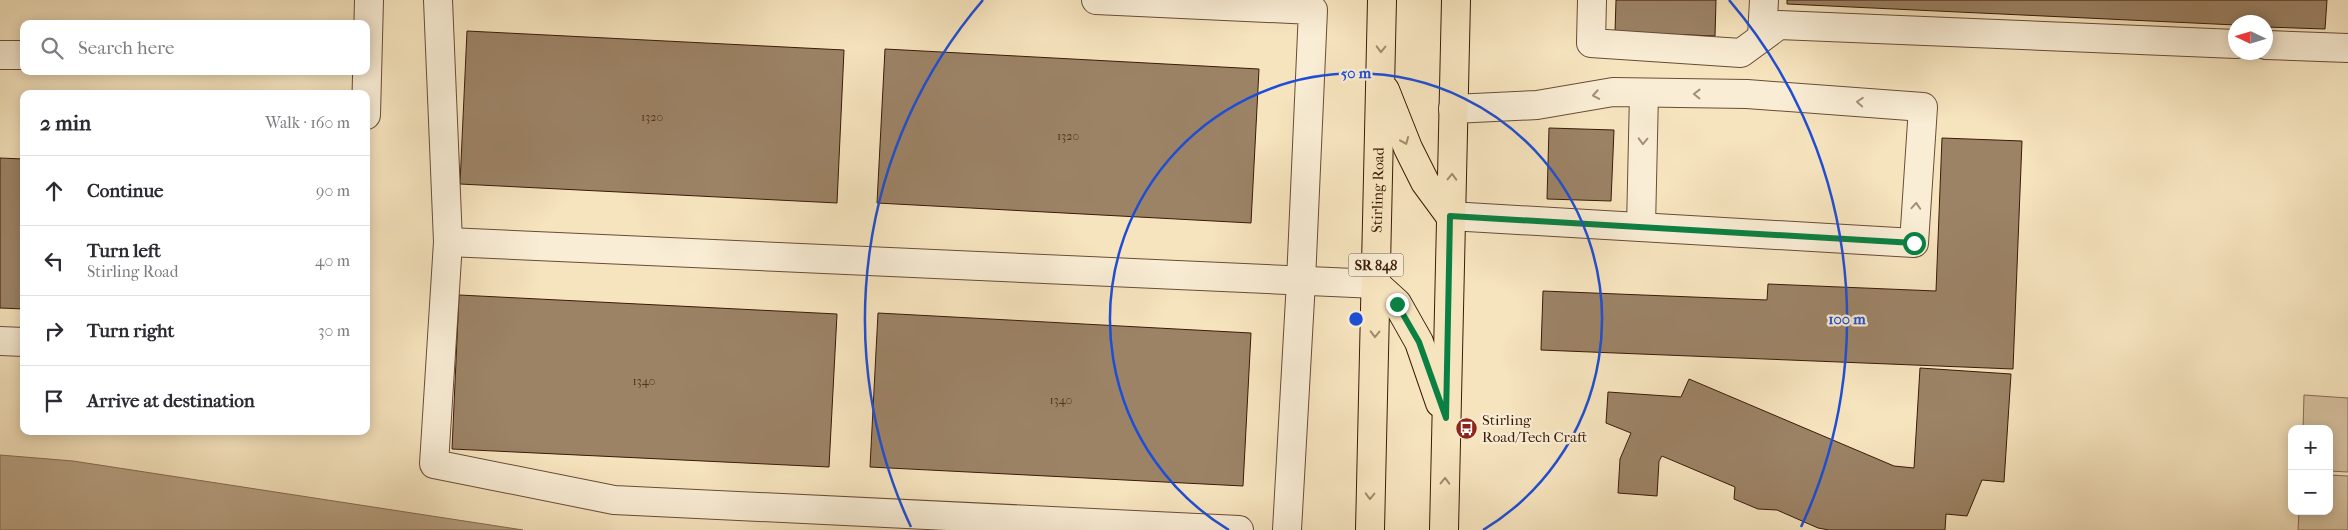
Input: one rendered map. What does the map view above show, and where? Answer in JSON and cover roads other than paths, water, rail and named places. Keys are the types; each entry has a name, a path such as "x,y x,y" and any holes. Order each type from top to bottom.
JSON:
{"main road":[{"name":"Stirling Road","path":"1370,530 1382,0"},
{"path":"1444,530 1456,0"},
{"path":"1380,80 1421,173 1450,216"},
{"path":"1376,284 1397,304 1419,342 1446,418"}],"lane":[{"path":"368,20 369,0"},
{"path":"438,0 448,242 434,464 614,500 1239,530"},
{"path":"1096,0 1313,5 1301,280 1286,530"},
{"path":"1592,0 1591,43 1741,52 1779,25 2228,44"},
{"path":"1762,37 1764,0"},
{"path":"2273,45 2348,48"},
{"path":"0,55 20,55"},
{"path":"366,90 367,75"},
{"path":"1450,216 1914,243 1923,107 1748,94 1613,92 1537,105 1454,109"},
{"path":"1640,227 1644,93"},
{"path":"448,242 1376,284"},
{"path":"0,341 20,342"}],"place":[{"name":"Stirling Road/Tech Craft","path":"1466,429"}]}
